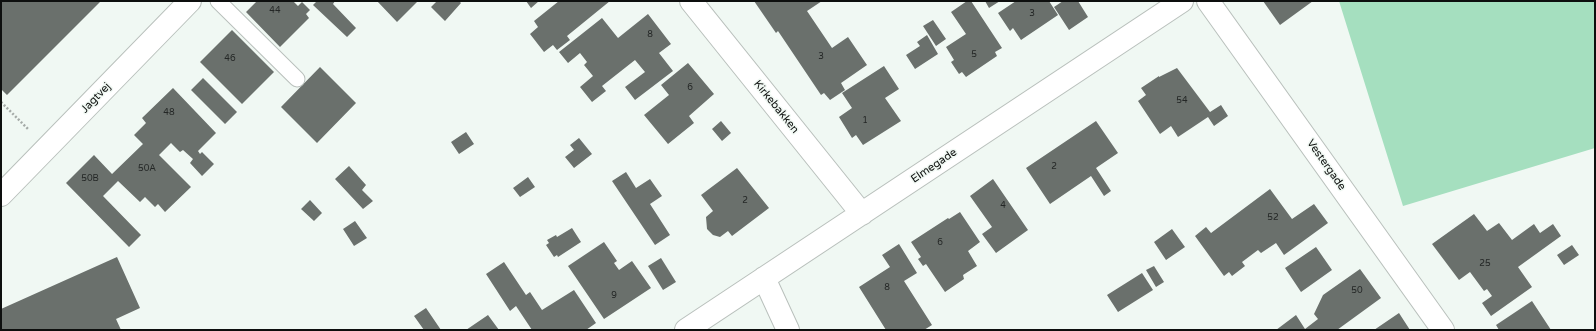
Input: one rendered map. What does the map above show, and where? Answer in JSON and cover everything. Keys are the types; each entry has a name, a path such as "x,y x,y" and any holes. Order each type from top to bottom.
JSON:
{"street":[{"name":"Jagtvej","path":"1,194 190,1"},
{"name":"Kirkebakken","path":"691,1 862,214"},
{"name":"Elmegade","path":"686,330 1182,1"},
{"name":"Vestergade","path":"1208,1 1443,330"},
{"path":"764,278 788,330"}],"lane":[{"path":"218,1 297,79"}],"path":[{"path":"1,102 47,148"}],"green space":[{"path":"1339,1 1595,1 1595,148 1403,206"}],"building":[{"path":"1,1 101,1 7,95 1,89"},
{"path":"257,1 293,1 298,6 302,2 310,10 306,14 309,18 280,47 246,12"},
{"path":"317,1 335,1 333,4 356,28 347,37 313,5"},
{"path":"377,1 418,1 397,22"},
{"path":"437,1 459,1 461,3 445,21 431,7"},
{"path":"526,1 539,1 531,8"},
{"path":"559,1 610,1 567,36 570,40 557,50 553,45 544,52 530,34 538,27 534,21"},
{"path":"754,1 822,1 807,11 832,48 848,37 867,65 841,83 845,90 830,100 824,93 821,95 778,31 776,33"},
{"path":"967,1 971,1 1002,48 995,52 997,56 966,77 962,72 959,74 951,62 954,60 946,47 966,34 951,12"},
{"path":"985,1 1000,1 989,8"},
{"path":"1016,1 1049,1 1058,15 1021,40 1013,28 1010,31 998,13"},
{"path":"1063,1 1078,1 1088,17 1069,30 1054,7"},
{"path":"1263,1 1313,1 1280,25"},
{"path":"648,14 671,44 659,53 673,71 635,100 625,87 645,72 635,60 602,86 606,91 592,102 580,87 593,76 584,65 587,62 580,53 568,63 559,52 602,18 618,38"},
{"path":"933,20 946,39 936,46 923,26"},
{"path":"232,30 274,72 242,104 200,62"},
{"path":"927,35 938,54 915,69 906,55 920,46 917,42"},
{"path":"688,63 714,94 689,116 694,123 668,144 644,115 669,95 661,85"},
{"path":"884,66 899,89 885,98 901,121 863,145 856,135 852,138 839,117 852,108 842,93"},
{"path":"320,67 356,103 317,143 281,107"},
{"path":"1177,68 1210,112 1221,105 1228,116 1214,126 1208,117 1178,137 1171,126 1160,134 1138,101 1146,95 1141,88 1159,76"},
{"path":"203,78 237,112 225,124 191,90"},
{"path":"173,88 216,133 198,151 200,154 202,152 214,164 202,176 190,163 193,159 183,150 180,152 171,143 159,155 191,187 165,212 158,204 155,207 145,197 140,202 118,181 103,196 141,235 129,247 66,183 94,155 112,174 143,144 134,135 146,123 142,118"},
{"path":"721,121 731,133 722,141 712,129"},
{"path":"1096,121 1118,153 1096,168 1111,191 1104,196 1091,176 1050,204 1026,168"},
{"path":"466,132 474,144 459,154 451,142"},
{"path":"579,138 592,154 574,168 565,157 574,150 570,145"},
{"path":"349,166 366,185 362,190 373,201 363,209 335,179"},
{"path":"737,168 769,208 732,236 728,231 720,237 713,235 707,229 706,217 713,211 701,195"},
{"path":"626,172 636,188 650,179 662,196 650,204 670,235 655,245 612,181"},
{"path":"528,177 535,187 520,197 513,188"},
{"path":"993,179 1028,230 996,253 982,234 992,227 970,196"},
{"path":"1270,189 1292,219 1314,204 1328,223 1284,255 1276,243 1261,253 1258,250 1242,262 1245,266 1232,276 1229,272 1224,276 1195,236 1206,227 1211,233"},
{"path":"310,200 322,213 314,221 301,209"},
{"path":"960,212 980,242 968,251 977,266 963,275 964,279 945,292 926,264 923,266 918,259 921,257 911,242"},
{"path":"1474,214 1487,231 1499,223 1512,240 1534,224 1540,233 1553,224 1561,236 1518,267 1532,287 1491,316 1482,303 1492,296 1487,289 1484,291 1470,272 1459,280 1432,244"},
{"path":"355,221 367,238 354,246 343,229"},
{"path":"572,228 581,242 558,257 557,255 554,257 546,245 549,243 547,240 556,235 557,237"},
{"path":"1172,229 1185,247 1166,260 1154,242"},
{"path":"604,242 617,261 614,263 619,270 632,261 651,288 604,319 568,266"},
{"path":"899,244 917,273 904,281 932,325 924,330 886,330 859,287 890,267 882,255"},
{"path":"1572,245 1579,255 1564,265 1557,255"},
{"path":"1316,247 1332,270 1301,292 1285,268"},
{"path":"117,257 140,308 116,319 121,330 1,330 1,309"},
{"path":"661,258 676,282 663,290 648,266"},
{"path":"504,262 526,295 530,292 542,310 574,290 596,323 586,330 532,330 516,306 510,311 486,274"},
{"path":"1154,266 1164,282 1156,287 1146,270"},
{"path":"1360,269 1381,298 1337,330 1276,330 1296,315 1305,329 1318,319 1314,314 1323,295"},
{"path":"1142,273 1153,290 1118,312 1107,295"},
{"path":"1532,301 1551,330 1499,330 1496,325"},
{"path":"426,308 441,330 424,330 414,316"},
{"path":"1399,313 1410,330 1374,330"},
{"path":"488,315 499,330 466,330"}]}
